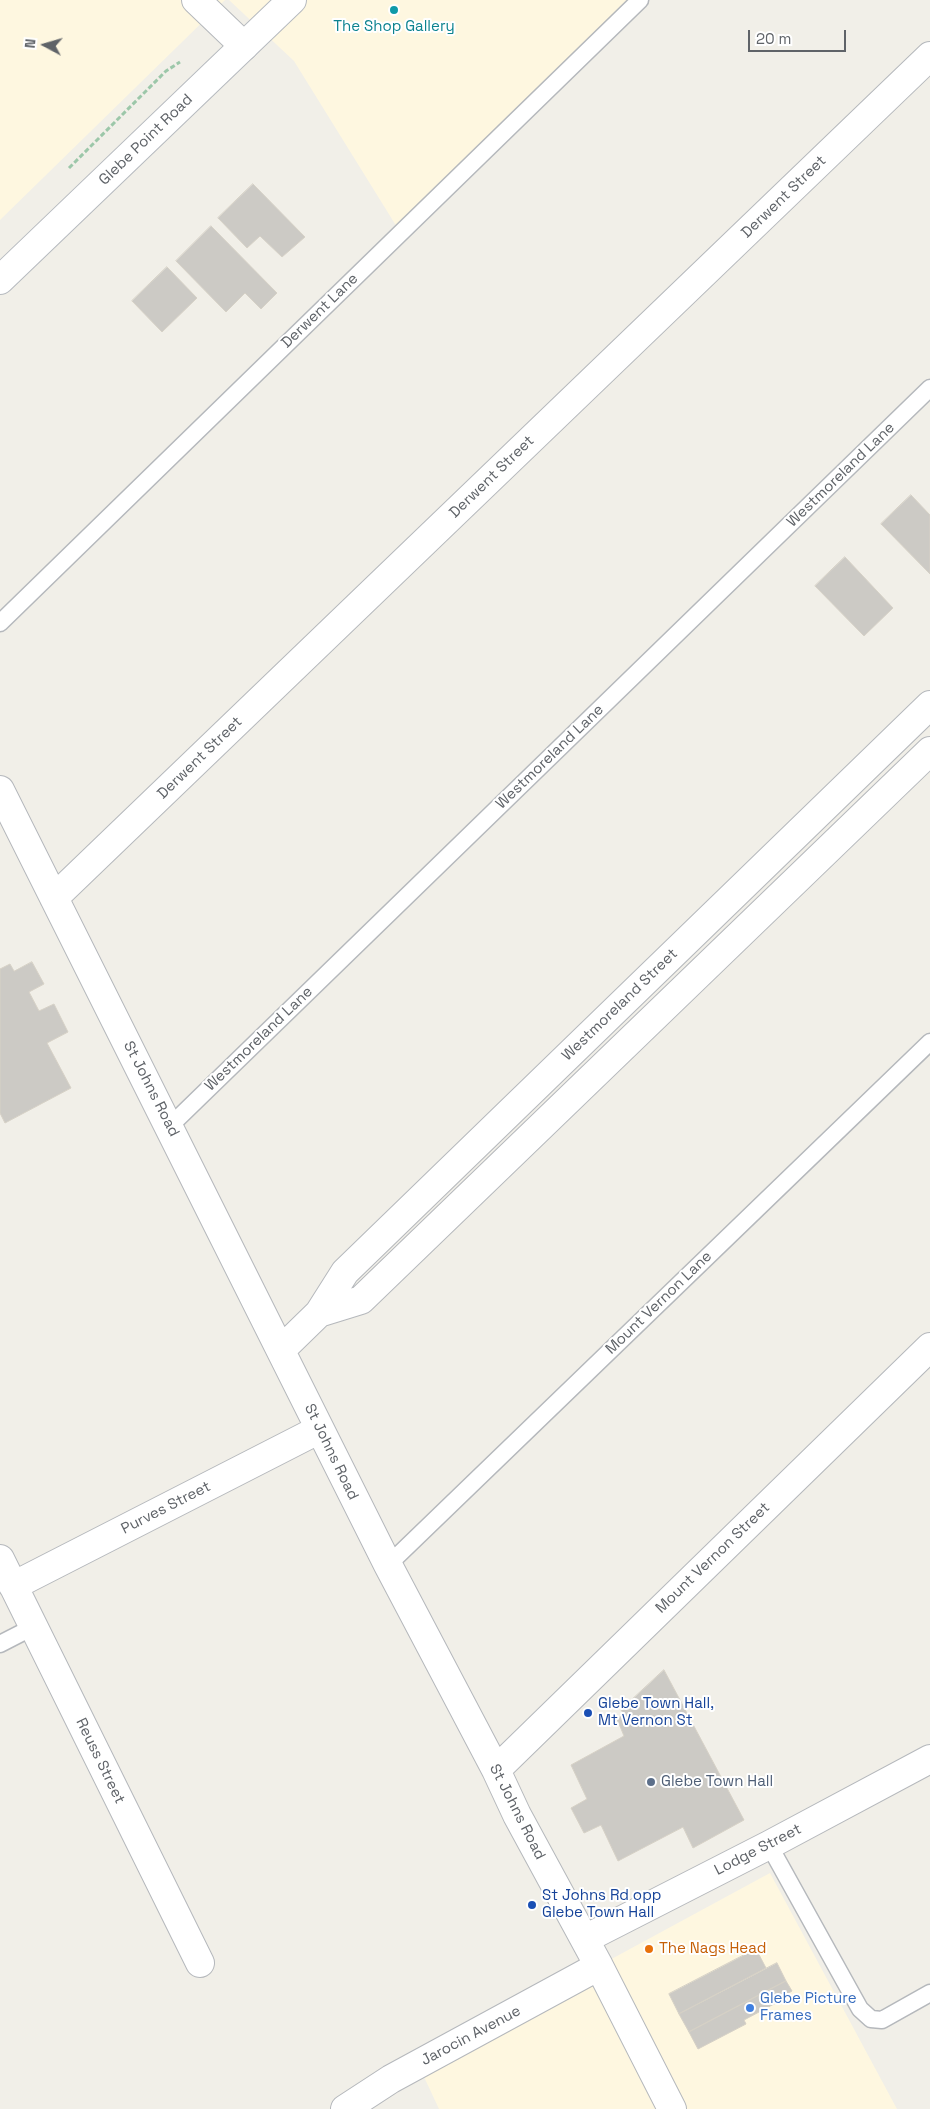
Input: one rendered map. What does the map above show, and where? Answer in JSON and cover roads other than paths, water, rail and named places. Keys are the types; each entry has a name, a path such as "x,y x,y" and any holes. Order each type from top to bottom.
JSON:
{"street":[{"path":"196,0 244,46"},
{"name":"Glebe Point Road","path":"0,280 292,0"},
{"name":"Derwent Street","path":"54,898 930,56"},
{"name":"Westmoreland Street","path":"282,1350 319,1313 345,1272 930,705"},
{"name":"Westmoreland Street","path":"319,1313 362,1300 930,751"},
{"name":"St Johns Road","path":"0,790 170,1126 388,1565 585,1939 672,2109"},
{"name":"Mount Vernon Street","path":"496,1770 930,1347"},
{"name":"Purves Street","path":"13,1586 320,1429"},
{"name":"Reuss Street","path":"0,1559 200,1963"},
{"name":"Lodge Street","path":"585,1939 769,1845 930,1759"},
{"name":"Jarocin Avenue","path":"345,2109 404,2072 599,1966"}],"lane":[{"name":"Derwent Lane","path":"0,623 640,0"},
{"name":"Westmoreland Lane","path":"170,1126 930,388"},
{"name":"Mount Vernon Lane","path":"388,1565 930,1042"},
{"path":"0,1644 33,1627"},
{"path":"769,1845 860,2009 870,2019 882,2020 930,1993"}],"place":[{"name":"The Shop Gallery","path":"394,10"},
{"name":"Glebe Town Hall, Mt Vernon St","path":"588,1713"},
{"name":"Glebe Town Hall","path":"651,1782"},
{"name":"St Johns Rd opp Glebe Town Hall","path":"532,1905"},
{"name":"The Nags Head","path":"649,1949"},
{"name":"Glebe Picture Frames","path":"750,2008"}]}
